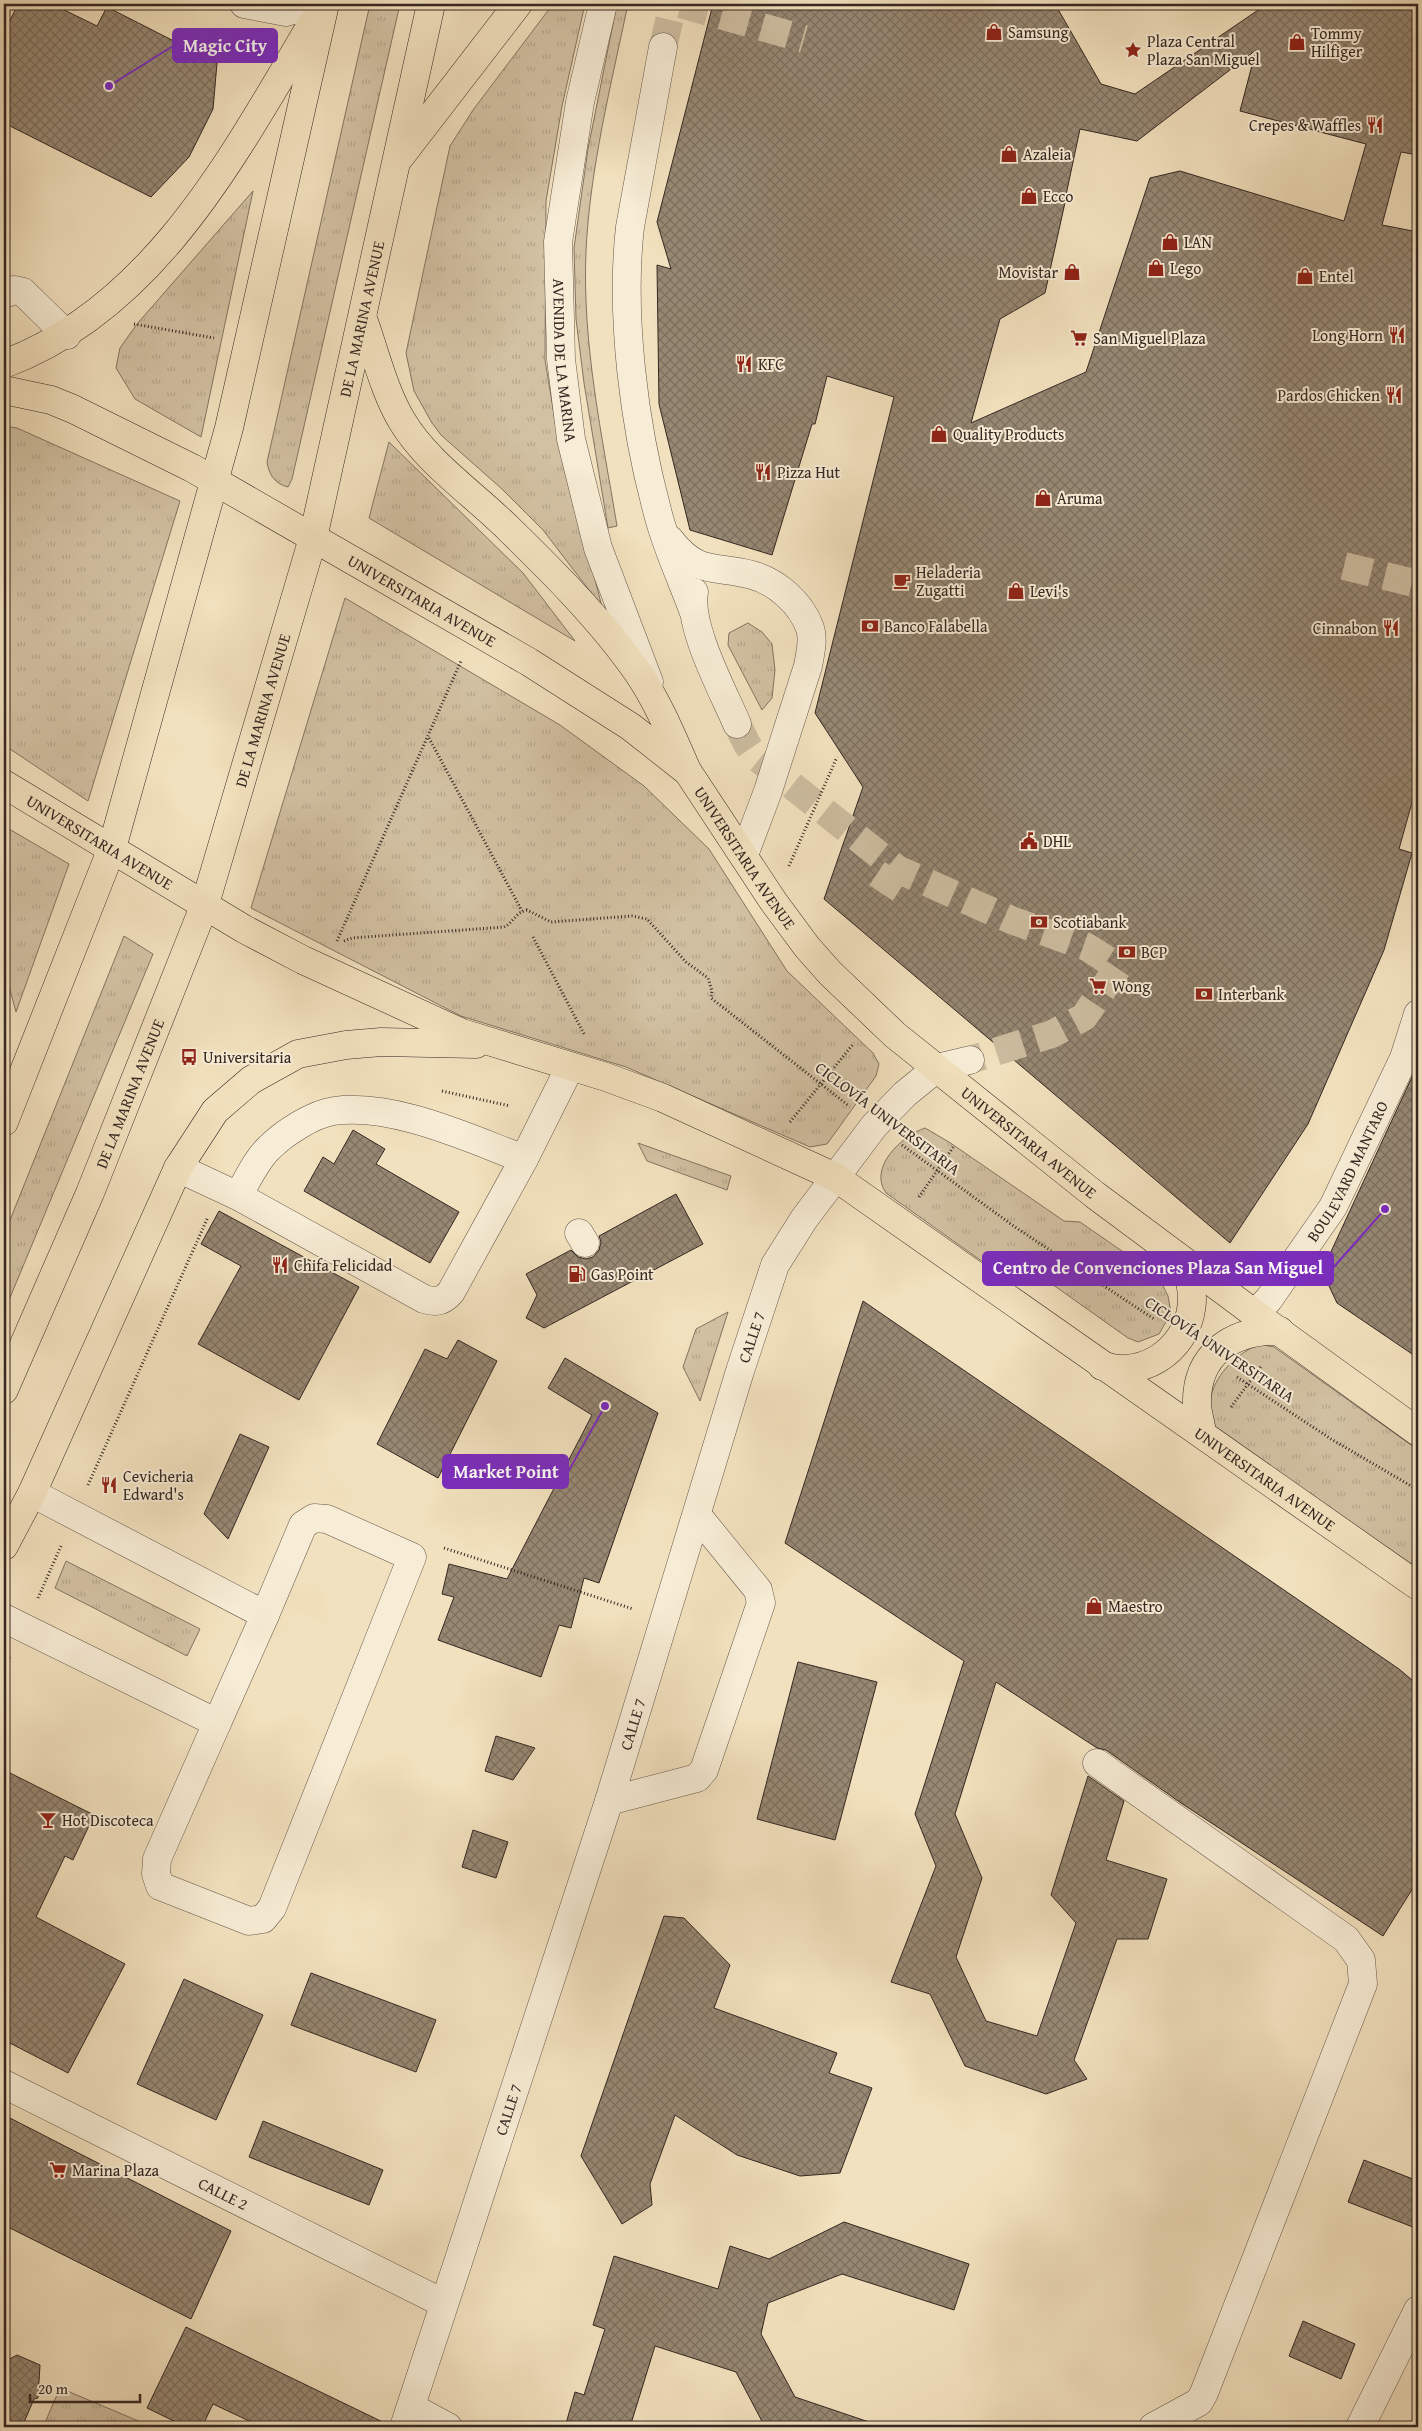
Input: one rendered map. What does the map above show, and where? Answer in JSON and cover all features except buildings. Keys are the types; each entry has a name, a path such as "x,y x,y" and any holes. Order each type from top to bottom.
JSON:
{"main road":[{"path":"4,364 66,335 105,306 145,267 209,190 244,138 324,4"},
{"path":"5,1112 112,848 216,481 324,4"},
{"name":"DE LA MARINA AVENUE","path":"4,1390 90,1193 205,904 313,538 363,319 431,4"},
{"path":"395,164 518,4"},
{"path":"363,319 402,422 454,479 508,528 593,618 636,670 658,706 688,772"},
{"name":"UNIVERSITARIA AVENUE","path":"4,390 51,400 73,409 216,481 530,662 631,728 688,772 773,902 807,947 895,1035 1095,1195 1418,1432"},
{"name":"UNIVERSITARIA AVENUE","path":"4,784 244,929 303,960 450,1028 606,1077 663,1098 835,1178 1102,1366 1206,1435 1418,1586"},
{"path":"4,1547 32,1493 178,1168 215,1111 251,1080 298,1054 346,1045 381,1042 500,1044"},
{"path":"1102,1366 1125,1369 1147,1365 1167,1354 1182,1337 1190,1316 1192,1295 1188,1274 1176,1254"},
{"path":"1206,1435 1197,1406 1200,1381 1210,1358 1224,1344 1241,1335 1260,1330 1282,1333"}],"street":[{"path":"244,4 286,12 315,4"},
{"name":"AVENIDA DE LA MARINA","path":"603,4 580,102 558,242 561,359 571,439 598,548 658,706"},
{"path":"663,47 630,227 627,290 630,353 637,406 657,511 694,610 702,641 737,724"},
{"path":"4,294 14,290 23,292 66,335"},
{"path":"664,532 694,563 709,569 751,575 768,581 782,590 800,609 810,629 811,647 808,666 768,791 744,855"},
{"path":"694,610 696,583 702,574 709,569"},
{"name":"BOULEVARD MANTARO","path":"1255,1314 1269,1299 1333,1207 1404,1058 1418,1014"},
{"path":"937,1068 970,1060"},
{"path":"178,1168 238,1196 424,1299 434,1302 444,1300 451,1292 524,1159 570,1067"},
{"name":"CALLE 7","path":"408,2417 443,2304 609,1801 740,1370 775,1265 804,1219 874,1126 905,1094 937,1068"},
{"path":"238,1196 268,1149 295,1127 333,1111 375,1110 450,1130 524,1159"},
{"path":"32,1493 265,1615"},
{"path":"609,1801 697,1778 704,1770 761,1602 758,1590 697,1515"},
{"path":"314,1518 327,1519 412,1557 272,1908 263,1918 249,1921 160,1886 156,1874 157,1860 303,1525 314,1518"},
{"path":"4,1618 217,1723"},
{"path":"1098,1763 1346,1938 1361,1960 1363,1984 1204,2393 1199,2402 1152,2427"},
{"name":"CALLE 2","path":"4,2084 443,2304"},
{"path":"1360,2427 1418,2310"},
{"path":"408,2417 448,2427"}],"path":[{"path":"105,306 120,322 220,339"},
{"path":"428,738 522,911 504,927 352,938 339,943 333,949 428,738 474,630"},
{"path":"789,866 837,757"},
{"name":"CICLOVÍA UNIVERSITARIA","path":"522,911 532,911 551,922 632,916 647,919 686,962 708,978 712,991 711,998 820,1084 874,1126 1015,1227 1182,1337"},
{"path":"533,937 606,1077"},
{"path":"786,1127 858,1039"},
{"path":"915,1202 954,1146"},
{"path":"1206,1435 1248,1384 1282,1333"},
{"name":"CICLOVÍA UNIVERSITARIA","path":"1210,1358 1331,1439 1418,1490"},
{"path":"34,1607 62,1543"},
{"path":"412,1557 444,1548 665,1620"},
{"path":"4,1667 11,1653"}],"green space":[{"path":"370,4 400,4 292,479 288,487 280,484 273,478 267,462"},
{"path":"553,4 585,4 562,106 546,201 545,360 556,427 602,607 543,530 502,489 441,435 414,391 406,353 450,146 473,110"},
{"path":"617,4 628,4 597,158 588,220 586,251 587,320 590,355 617,526 608,528 584,383 576,319 574,248 588,149"},
{"path":"253,191 201,437 135,399 116,368 120,348 137,324"},
{"path":"4,426 17,428 180,501 88,801 4,745"},
{"path":"389,442 523,573 575,641 369,518"},
{"path":"345,598 560,725 644,786 709,849 787,971 873,1053 879,1064 876,1076 827,1144 810,1147 626,1067 461,1016 251,908"},
{"path":"748,623 762,632 772,644 775,670 772,698 762,710 728,645 729,633"},
{"path":"4,826 69,864 16,1012 4,968"},
{"path":"124,936 153,954 4,1312 4,1235"},
{"path":"925,1128 949,1142 1064,1221 1080,1222 1158,1276 1168,1296 1171,1313 1159,1334 1138,1342 1128,1338 1042,1277 986,1264 886,1193 881,1173 890,1154 906,1138"},
{"path":"638,1143 731,1176 727,1190 647,1161"},
{"path":"728,1312 700,1401 683,1367 696,1329"},
{"path":"1259,1344 1274,1347 1418,1450 1418,1539 1414,1549 1411,1570 1211,1424 1210,1399 1218,1379 1229,1365 1243,1353"},
{"path":"66,1561 200,1629 187,1656 55,1588"},
{"path":"60,2388 148,2425 147,2427 43,2427"}],"tunnel":[{"path":"663,47 673,4"},
{"path":"681,4 804,39"},
{"path":"1344,566 1418,584"},
{"path":"737,724 756,757 897,869 1011,920 1087,947 1118,967 1084,1017 1052,1034 970,1060"},
{"path":"881,893 897,869"}],"place":[{"name":"Samsung","path":"994,32"},
{"name":"Tommy Hilfiger","path":"1297,42"},
{"name":"Plaza Central Plaza San Miguel","path":"1133,50"},
{"name":"Magic City","path":"109,86"},
{"name":"Crepes & Waffles","path":"1375,125"},
{"name":"Azaleia","path":"1009,154"},
{"name":"Ecco","path":"1029,196"},
{"name":"LAN","path":"1170,242"},
{"name":"Lego","path":"1156,268"},
{"name":"Movistar","path":"1072,272"},
{"name":"Entel","path":"1305,276"},
{"name":"Long Horn","path":"1397,335"},
{"name":"San Miguel Plaza","path":"1079,338"},
{"name":"KFC","path":"744,364"},
{"name":"Pardos Chicken","path":"1394,395"},
{"name":"Quality Products","path":"939,434"},
{"name":"Pizza Hut","path":"763,472"},
{"name":"Aruma","path":"1043,498"},
{"name":"Heladeria Zugatti","path":"902,581"},
{"name":"Levi's","path":"1016,591"},
{"name":"Banco Falabella","path":"870,626"},
{"name":"Cinnabon","path":"1391,628"},
{"name":"DHL","path":"1029,841"},
{"name":"Scotiabank","path":"1039,922"},
{"name":"BCP","path":"1127,952"},
{"name":"Wong","path":"1098,986"},
{"name":"Interbank","path":"1204,994"},
{"name":"Universitaria","path":"189,1057"},
{"name":"Centro de Convenciones Plaza San Miguel","path":"1385,1209"},
{"name":"Chifa Felicidad","path":"280,1265"},
{"name":"Gas Point","path":"577,1274"},
{"name":"Market Point","path":"605,1406"},
{"name":"Cevicheria Edward's","path":"109,1485"},
{"name":"Maestro","path":"1094,1606"},
{"name":"Hot Discoteca","path":"48,1820"},
{"name":"Marina Plaza","path":"58,2170"}]}
